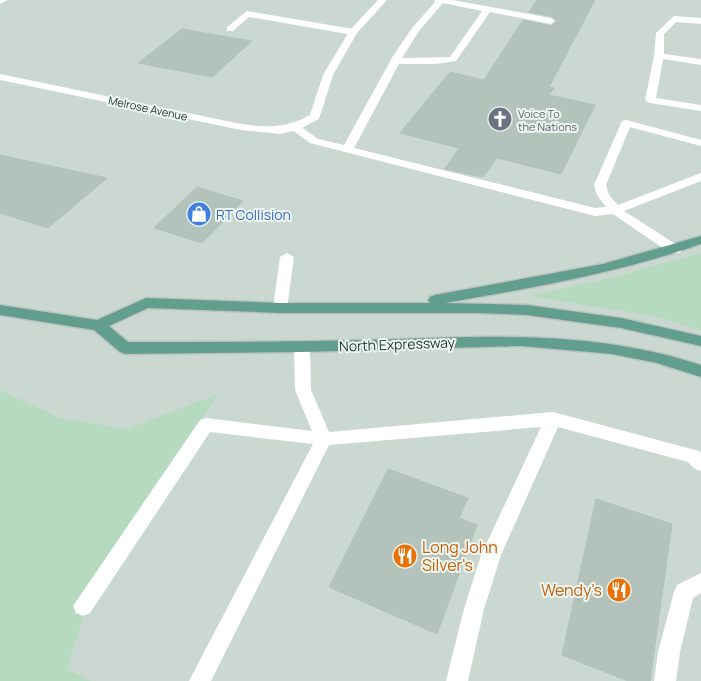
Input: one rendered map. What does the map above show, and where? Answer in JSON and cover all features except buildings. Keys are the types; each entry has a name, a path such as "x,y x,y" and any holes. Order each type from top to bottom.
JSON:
{"main road":[{"path":"386,309 592,272 675,250 701,240"},
{"path":"0,310 98,325 146,303 280,308 386,309 432,307 527,310 621,323 701,341"},
{"name":"North Expressway","path":"98,325 125,348 302,347 521,340 625,350 662,358 701,371"}],"street":[{"path":"0,1 4,0"},
{"path":"384,0 354,32 328,75 315,117 296,128 314,141 595,212 615,210 701,178"},
{"path":"348,149 395,61 415,30 440,0 551,21"},
{"path":"395,61 436,61 454,58 488,9"},
{"path":"230,29 247,14 354,32"},
{"path":"701,22 674,19 660,33 659,56 650,100 701,108"},
{"path":"659,56 701,62"},
{"name":"Melrose Avenue","path":"0,77 270,132 296,128"},
{"path":"675,250 615,210 601,192 600,185 626,123 701,142"},
{"path":"280,308 287,256"},
{"path":"302,347 303,390 324,439"},
{"path":"457,681 474,609 491,555 553,419"},
{"path":"83,606 206,425 324,439 553,419 693,456 701,464"},
{"path":"200,681 324,439"},
{"path":"665,681 669,652 684,592 701,582"}],"shaded area":[{"path":"7,0 701,0 701,681 0,681 0,2"}],"green space":[{"path":"701,253 701,331 658,317 529,296 610,278"},
{"path":"0,390 60,418 127,429 218,394 92,590 67,669 91,681 0,681"}],"place":[{"name":"Voice To the Nations","path":"500,119"},
{"name":"RT Collision","path":"199,214"},
{"name":"Long John Silver's","path":"405,556"},
{"name":"Wendy's","path":"619,590"}]}
